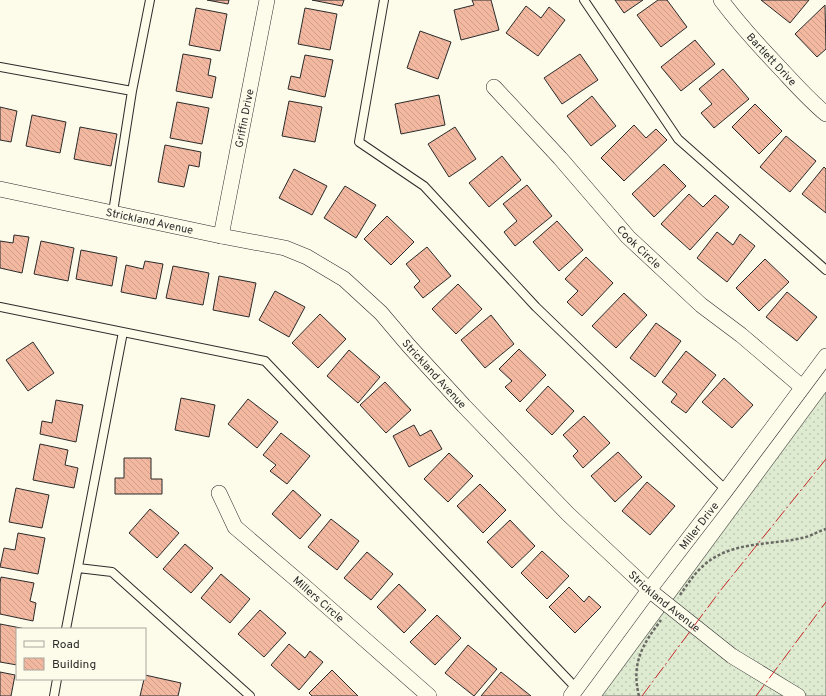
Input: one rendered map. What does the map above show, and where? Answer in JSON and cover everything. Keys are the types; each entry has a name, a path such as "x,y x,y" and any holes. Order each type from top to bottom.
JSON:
{"street":[{"name":"Griffin Drive","path":"221,236 267,0"},
{"name":"Bartlett Drive","path":"721,0 735,19 753,39 812,102 826,114"},
{"name":"Cook Circle","path":"494,87 560,158 628,237 701,305 741,335 802,387"},
{"name":"Strickland Avenue","path":"0,189 221,236 285,248 307,257 344,279 381,313 464,406 568,514 649,590 732,656 798,696"},
{"name":"Miller Drive","path":"574,693 649,590 826,356"},
{"name":"Millers Circle","path":"219,493 235,527 429,696"}],"lane":[{"path":"113,212 132,91 150,0"},
{"path":"384,0 359,142 424,186 536,307 726,490"},
{"path":"584,0 678,139 826,270"},
{"path":"0,67 132,91"},
{"path":"0,307 265,361 574,693"},
{"path":"66,628 123,332"},
{"path":"78,568 112,572 250,696"},
{"path":"54,696 57,680"}],"path":[{"path":"639,696 635,678 637,660 644,643 670,607 704,565 721,554 749,545 778,542 806,536 826,529"}],"green space":[{"path":"826,392 826,696 602,696"}],"building":[{"path":"207,0 229,0 228,4"},
{"path":"312,0 344,0 342,6"},
{"path":"472,0 491,0 499,30 461,40 454,10 474,5"},
{"path":"615,0 643,0 624,13"},
{"path":"658,0 667,0 687,27 661,47 637,15"},
{"path":"761,0 809,0 790,23"},
{"path":"825,5 826,49 817,57 795,34"},
{"path":"526,6 541,18 549,7 565,20 538,56 506,33"},
{"path":"196,8 227,14 220,51 189,45"},
{"path":"305,8 337,14 330,50 298,44"},
{"path":"420,31 451,42 438,79 407,68"},
{"path":"695,40 715,64 681,91 661,67"},
{"path":"183,54 211,59 208,75 216,77 212,98 176,91"},
{"path":"580,54 598,80 562,104 544,78"},
{"path":"305,55 333,60 325,97 288,89 291,76 300,78"},
{"path":"723,69 749,99 714,128 701,113 712,104 699,89"},
{"path":"439,95 445,125 401,134 395,104"},
{"path":"592,96 616,126 591,146 567,116"},
{"path":"289,101 322,107 315,142 282,136"},
{"path":"177,102 209,108 202,144 170,138"},
{"path":"755,104 782,131 759,154 732,127"},
{"path":"0,107 17,111 11,142 0,140"},
{"path":"32,115 66,122 60,153 26,146"},
{"path":"634,125 646,138 656,129 667,140 624,181 601,158"},
{"path":"80,127 117,134 111,166 74,159"},
{"path":"455,127 476,159 449,177 428,144"},
{"path":"786,136 816,161 790,192 760,167"},
{"path":"165,145 201,152 199,167 189,165 184,187 158,182"},
{"path":"502,156 521,180 489,207 469,183"},
{"path":"664,164 686,186 654,217 632,194"},
{"path":"824,167 826,169 826,213 802,194"},
{"path":"294,169 327,186 312,215 279,198"},
{"path":"527,185 552,216 515,246 504,232 517,221 503,204"},
{"path":"345,186 376,205 356,238 324,218"},
{"path":"689,194 703,207 715,195 729,207 690,250 661,224"},
{"path":"387,216 414,242 391,265 364,239"},
{"path":"557,221 583,250 559,271 533,242"},
{"path":"717,232 733,245 740,234 755,246 727,282 697,258"},
{"path":"14,235 29,237 22,273 0,268 0,241 13,243"},
{"path":"41,241 74,248 68,281 34,274"},
{"path":"427,247 451,276 423,298 414,287 420,281 406,264"},
{"path":"81,250 117,257 112,286 76,279"},
{"path":"586,257 613,283 582,316 567,302 578,291 565,279"},
{"path":"765,259 789,282 759,311 736,288"},
{"path":"145,261 163,264 156,299 121,292 126,265 143,269"},
{"path":"173,266 209,273 203,305 166,298"},
{"path":"219,276 256,283 249,317 213,310"},
{"path":"458,284 482,309 456,334 432,309"},
{"path":"275,291 305,307 289,337 259,320"},
{"path":"787,292 817,317 797,341 766,317"},
{"path":"624,293 647,315 616,348 592,326"},
{"path":"320,314 346,339 318,368 292,343"},
{"path":"491,315 514,344 485,368 461,340"},
{"path":"656,323 681,341 655,377 630,358"},
{"path":"33,342 54,373 28,391 6,360"},
{"path":"519,349 546,375 520,402 505,387 512,381 499,369"},
{"path":"349,350 380,377 358,403 327,376"},
{"path":"686,351 716,375 686,413 671,402 677,394 662,382"},
{"path":"724,378 753,405 732,428 702,402"},
{"path":"385,382 411,410 386,433 360,405"},
{"path":"548,386 574,411 552,435 526,410"},
{"path":"181,398 215,405 209,437 175,430"},
{"path":"248,399 278,422 257,448 228,424"},
{"path":"56,400 83,405 76,442 40,434 42,421 52,423"},
{"path":"584,416 610,443 583,468 573,456 578,451 563,435"},
{"path":"414,425 420,436 431,430 442,449 409,467 393,436"},
{"path":"281,433 310,456 287,484 270,471 276,465 263,455"},
{"path":"40,444 68,450 65,465 78,468 74,488 33,480"},
{"path":"618,452 642,477 615,502 591,476"},
{"path":"449,453 473,476 448,502 424,479"},
{"path":"124,458 151,458 151,479 162,479 162,494 115,494 115,478 124,478"},
{"path":"647,482 675,506 650,535 622,511"},
{"path":"480,484 506,510 483,533 457,506"},
{"path":"16,488 49,495 42,528 9,522"},
{"path":"293,490 321,515 300,539 272,514"},
{"path":"150,509 179,533 157,558 129,533"},
{"path":"331,519 359,541 337,570 308,547"},
{"path":"510,520 535,546 512,568 487,542"},
{"path":"18,533 45,538 38,574 0,567 4,548 15,550"},
{"path":"185,544 213,568 191,593 163,569"},
{"path":"542,551 569,576 547,599 521,573"},
{"path":"367,552 393,574 371,600 344,578"},
{"path":"221,574 250,599 230,623 201,598"},
{"path":"1,577 34,583 30,601 36,603 33,621 0,614"},
{"path":"399,584 426,610 404,633 377,607"},
{"path":"569,587 584,602 589,596 601,607 575,633 549,607"},
{"path":"260,610 286,633 264,657 238,634"},
{"path":"437,615 461,638 435,665 410,642"},
{"path":"0,624 21,628 16,628 16,665 0,662"},
{"path":"289,644 305,658 310,651 323,662 299,690 271,665"},
{"path":"468,645 497,669 474,696 445,673"},
{"path":"332,670 358,696 312,696 309,693"},
{"path":"0,672 15,675 11,696 0,696"},
{"path":"501,672 531,696 481,696"},
{"path":"146,675 181,683 178,696 140,696 144,680 146,680"}],"power":[{"path":"642,696 720,591 826,459"},
{"path":"756,696 826,602"}]}
